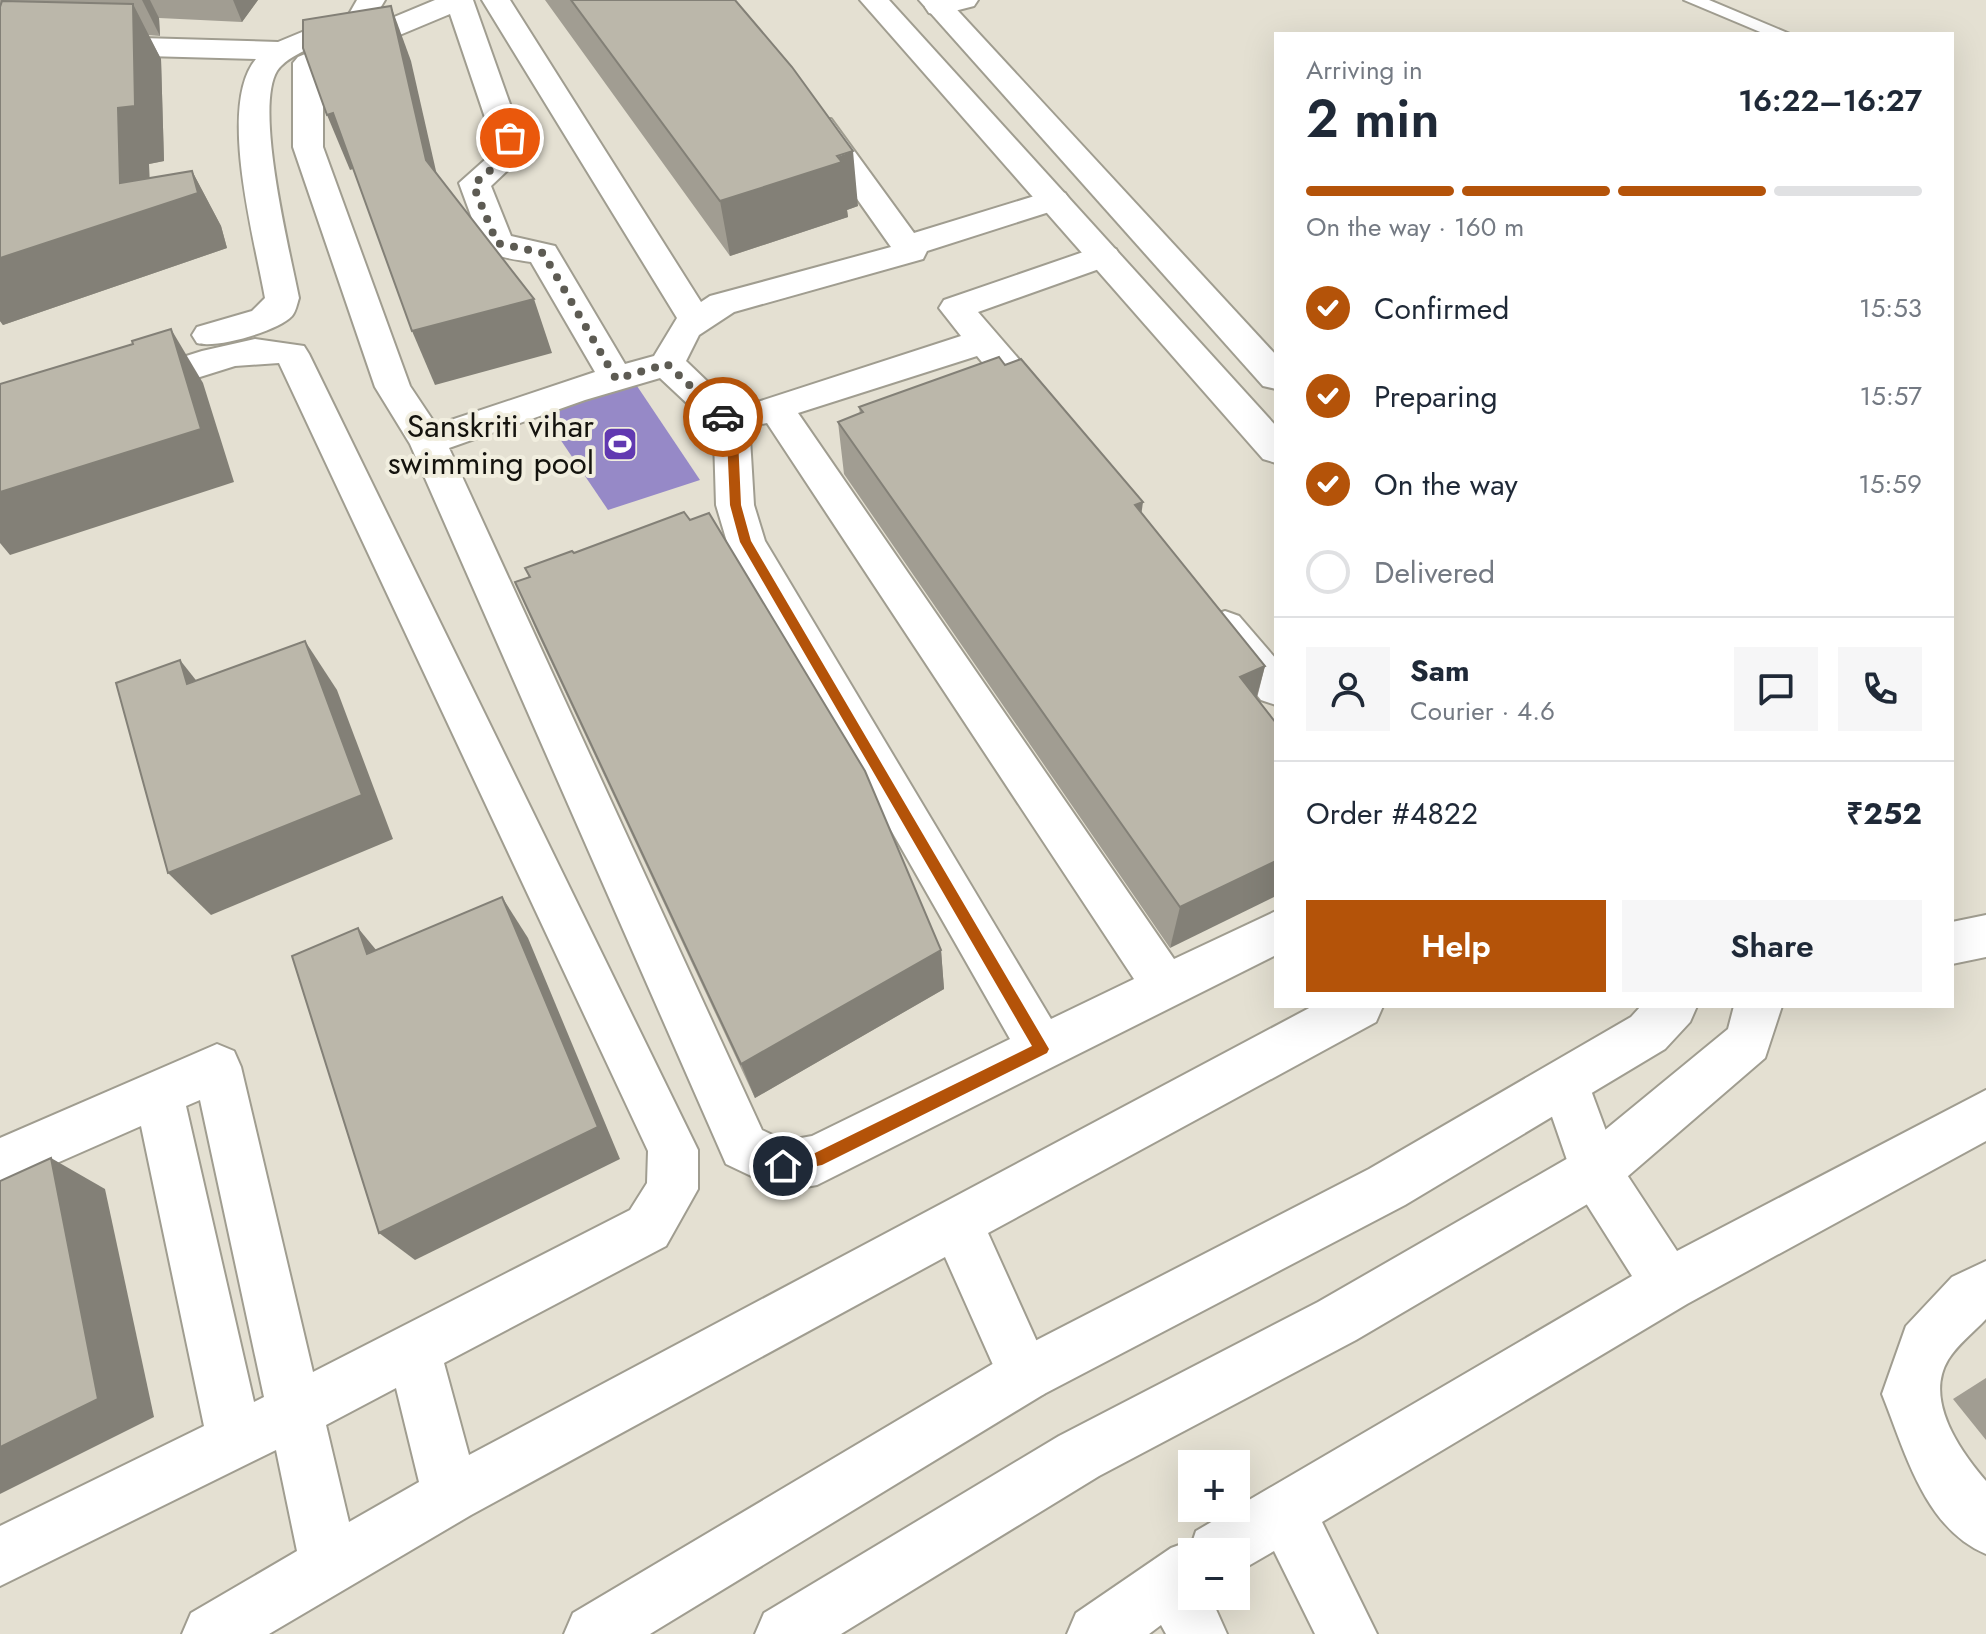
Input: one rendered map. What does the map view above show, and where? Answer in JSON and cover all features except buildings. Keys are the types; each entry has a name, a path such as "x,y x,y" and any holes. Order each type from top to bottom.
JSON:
{"street":[{"path":"0,1557 297,1410 648,1228 672,1189 673,1150 292,354 276,349 255,349 110,379 264,319 279,309 282,298 255,138 255,104 261,71 287,51 367,7 396,0"},
{"path":"616,379 543,253 497,243 481,205 475,183 512,152 459,0 308,63 308,147 393,387 428,442 744,1147 783,1166 817,1160 1274,933"},
{"path":"496,0 695,320"},
{"path":"874,0 1274,448"},
{"path":"945,2 1274,375"},
{"path":"7,73 11,44 287,51"},
{"path":"428,442 667,364 686,328 722,304 911,252 804,104"},
{"path":"907,246 1054,200"},
{"path":"1055,425 956,308 1104,256"},
{"path":"726,423 984,341"},
{"path":"667,364 721,414 726,423 732,438 735,505 746,542 1042,1049"},
{"path":"775,407 1166,987"},
{"path":"1206,605 1274,686"},
{"path":"1954,943 1986,936"},
{"path":"212,1634 451,1495 1355,1008"},
{"path":"594,1634 1025,1375 1387,1187 1648,1033 1671,1008"},
{"path":"785,1634 1079,1456 1337,1321 1595,1171 1748,1042 1757,1008"},
{"path":"0,1163 217,1067 330,1566"},
{"path":"1565,1082 1595,1171 1668,1285"},
{"path":"159,1094 235,1440"},
{"path":"1242,1538 1668,1285 1986,1114"},
{"path":"956,1223 1025,1375"},
{"path":"1986,1288 1971,1296 1925,1345 1910,1394 1943,1475 1986,1525"},
{"path":"413,1349 451,1495"},
{"path":"1285,1511 1347,1634"},
{"path":"1097,1634 1178,1579"},
{"path":"1196,1610 1197,1634"}],"lane":[{"path":"1693,0 1729,5 1777,32"}],"shaded area":[{"name":"Sanskriti vihar swimming pool","path":"633,380 700,480 608,510 539,408"}],"way so far":[{"path":"510,138 512,152 500,166 475,183 497,243 543,253 616,379 667,364 723,417"}],"place":[{"name":"Sanskriti vihar swimming pool","path":"620,444"}],"route":[{"path":"723,417 732,438 735,505 746,542 1042,1049 817,1160 783,1166"}]}
